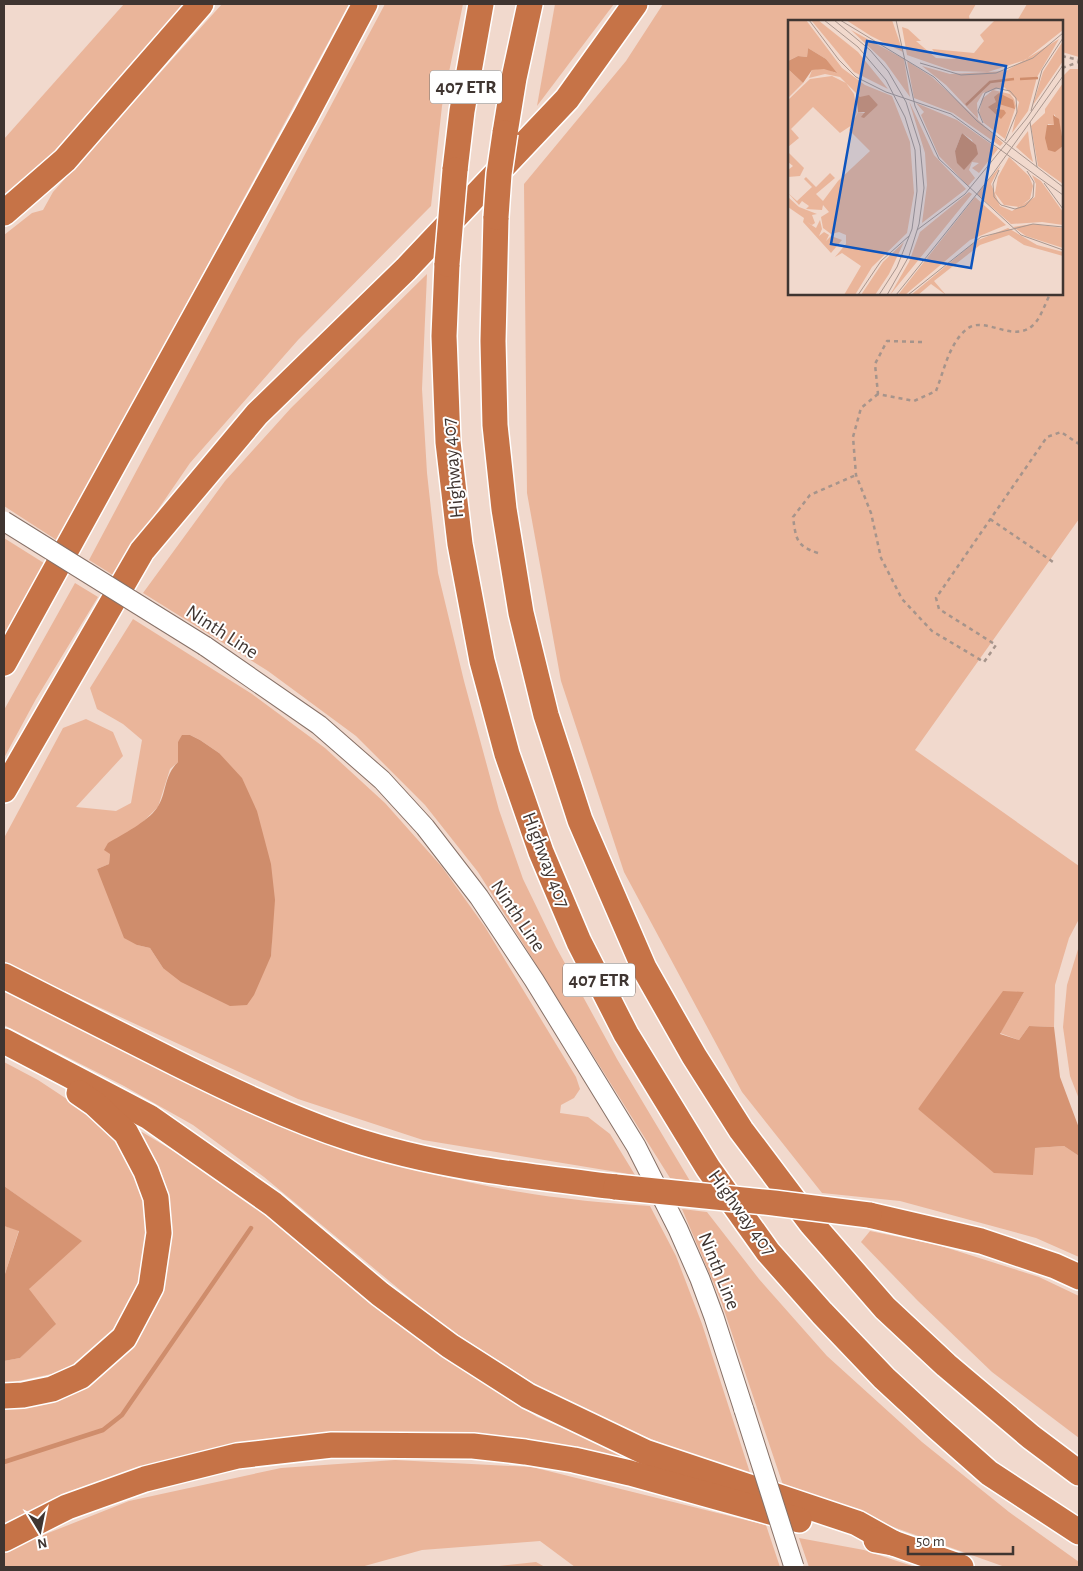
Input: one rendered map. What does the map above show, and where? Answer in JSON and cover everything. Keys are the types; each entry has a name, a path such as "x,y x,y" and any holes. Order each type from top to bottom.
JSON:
{"highway":[{"path":"4,213 65,160 201,4"},
{"path":"4,663 365,4"},
{"name":"Highway 407","path":"481,4 462,111 454,170 444,336 448,442 460,544 482,661 507,754 538,843 579,942 626,1034 708,1168 768,1252 822,1313 884,1378 937,1427 989,1473 1079,1532"},
{"name":"407 ETR","path":"530,4 514,78 499,174 493,341 495,425 504,509 521,613 546,715 580,820 644,968 694,1056 741,1130 811,1223 885,1308 939,1358 1031,1437 1079,1474"},
{"path":"4,790 142,551 257,414 406,269 567,99 636,4"},
{"path":"11,980 219,1084 298,1119 350,1138 402,1153 460,1166 522,1176 869,1215 981,1241 1055,1266 1079,1277"},
{"path":"4,1041 149,1117 273,1204 380,1294 442,1340 528,1396 645,1452 857,1523 894,1543"},
{"path":"4,1045 96,1104 126,1133 146,1171 156,1198 160,1233 151,1287 124,1338 81,1376 52,1390 4,1396"},
{"path":"4,1539 67,1507 145,1479 236,1456 332,1445 473,1446 574,1460 630,1473 844,1533 894,1543 962,1567"}],"main road":[{"name":"Ninth Line","path":"4,522 205,646 319,725 382,780 425,827 479,897 539,988 636,1146 678,1229 700,1278 714,1317 794,1567"}],"path":[{"path":"1063,56 1079,61"},
{"path":"1063,68 1079,61"},
{"path":"878,394 914,402 936,391 955,342 968,327 982,325 1008,332 1023,331 1036,322 1050,295"},
{"path":"878,394 875,364 887,341 922,342"},
{"path":"878,394 861,408 853,436 856,475 871,512 882,558 902,599 932,631 984,662 996,645 939,609 936,598 1047,437 1060,432 1079,444"},
{"path":"818,553 804,548 795,535 792,517 810,495 856,475"},
{"path":"990,519 1053,562"}],"shaded area":[{"path":"124,4 188,4 169,34 4,209 4,139"},
{"path":"222,4 349,4 58,541 4,506 4,235 32,213 43,210 53,192"},
{"path":"385,4 463,4 442,106 431,206 298,340 190,463 113,575 89,560"},
{"path":"555,4 614,4 537,106"},
{"path":"663,4 976,4 969,16 970,20 788,20 788,295 1063,295 1063,76 1070,69 1079,69 1079,519 915,750 1079,866 1079,919 1069,938 1055,985 1054,1027 1029,1026 1019,1040 1000,1033 1024,992 918,1109 1035,1148 1064,1146 1079,1156 1079,1257 1036,1238 900,1201 822,1193 742,1092 624,872 561,681 527,493 524,184 626,61"},
{"path":"1027,4 1079,4 1079,57 1063,52 1063,20 1018,20"},
{"path":"427,274 422,389 427,473 438,573 464,681 499,810 523,879 556,947 617,1059 690,1181 670,1178 478,872 425,805 356,736 268,671 143,593 225,481 291,408"},
{"path":"4,538 47,565 4,648"},
{"path":"75,583 98,597 36,699 4,758 4,710"},
{"path":"133,619 252,694 325,748 385,803 442,867 485,927 576,1077 580,1089 574,1098 561,1105 560,1113 588,1117 610,1134 635,1175 423,1140 298,1099 27,974 4,961 4,838 63,728 86,719 113,732 123,756 76,807 116,811 131,803 142,740 123,724 97,709 90,688","holes":["190,735 219,753 272,936 271,956 163,968 150,948 137,945 97,869 109,864 110,854 158,807 170,769 178,762 178,742"]},
{"path":"182,735 190,735 219,753 242,778 257,811 271,864 275,900 271,956 254,995 247,1005 230,1006 181,982 163,968 150,948 137,945 124,938 97,869 109,864 110,854 104,850 108,843 141,823 157,808 167,779 178,762 178,742"},
{"path":"1079,946 1079,1099 1070,1076 1063,1027 1067,985"},
{"path":"4,989 216,1096 289,1129 339,1147 394,1164 506,1190 606,1203 650,1206 676,1256 702,1324 752,1479 641,1435 543,1389 441,1324 264,1177 193,1125 124,1086 4,1025"},
{"path":"1003,991 1024,992 1000,1034 1019,1040 1029,1026 1054,1027 1060,1077 1079,1128 1079,1156 1064,1146 1035,1148 1033,1175 994,1173 918,1109"},
{"path":"4,1062 38,1080 91,1115 123,1147 140,1181 148,1214 149,1251 141,1290 123,1323 99,1350 66,1371 4,1384 4,1361 20,1358 55,1324 28,1289 81,1241 4,1186"},
{"path":"139,1132 142,1132 232,1186 431,1348 537,1417 633,1458 631,1465 328,1437 4,1526 4,1406 30,1404 160,1296"},
{"path":"4,1186 82,1241 29,1289 56,1324 20,1358 4,1361 4,1277 19,1231 4,1226"},
{"path":"682,1209 707,1212 759,1279 827,1356 922,1442 1009,1512 1079,1562 1079,1567 1005,1567 784,1488 721,1301"},
{"path":"4,1226 19,1230 4,1277"},
{"path":"870,1231 938,1245 1039,1277 1079,1296 1079,1438 992,1372 918,1301 861,1242"},
{"path":"395,1460 532,1467 766,1525 780,1567 575,1567 540,1541 422,1550 361,1567 4,1567 4,1552 13,1547 129,1501 281,1468"},
{"path":"799,1538 864,1550 915,1567 809,1567"},
{"path":"536,1562 545,1567 437,1567 499,1566"}],"waterway":[{"path":"4,1462 103,1430 122,1415 251,1228"}]}
